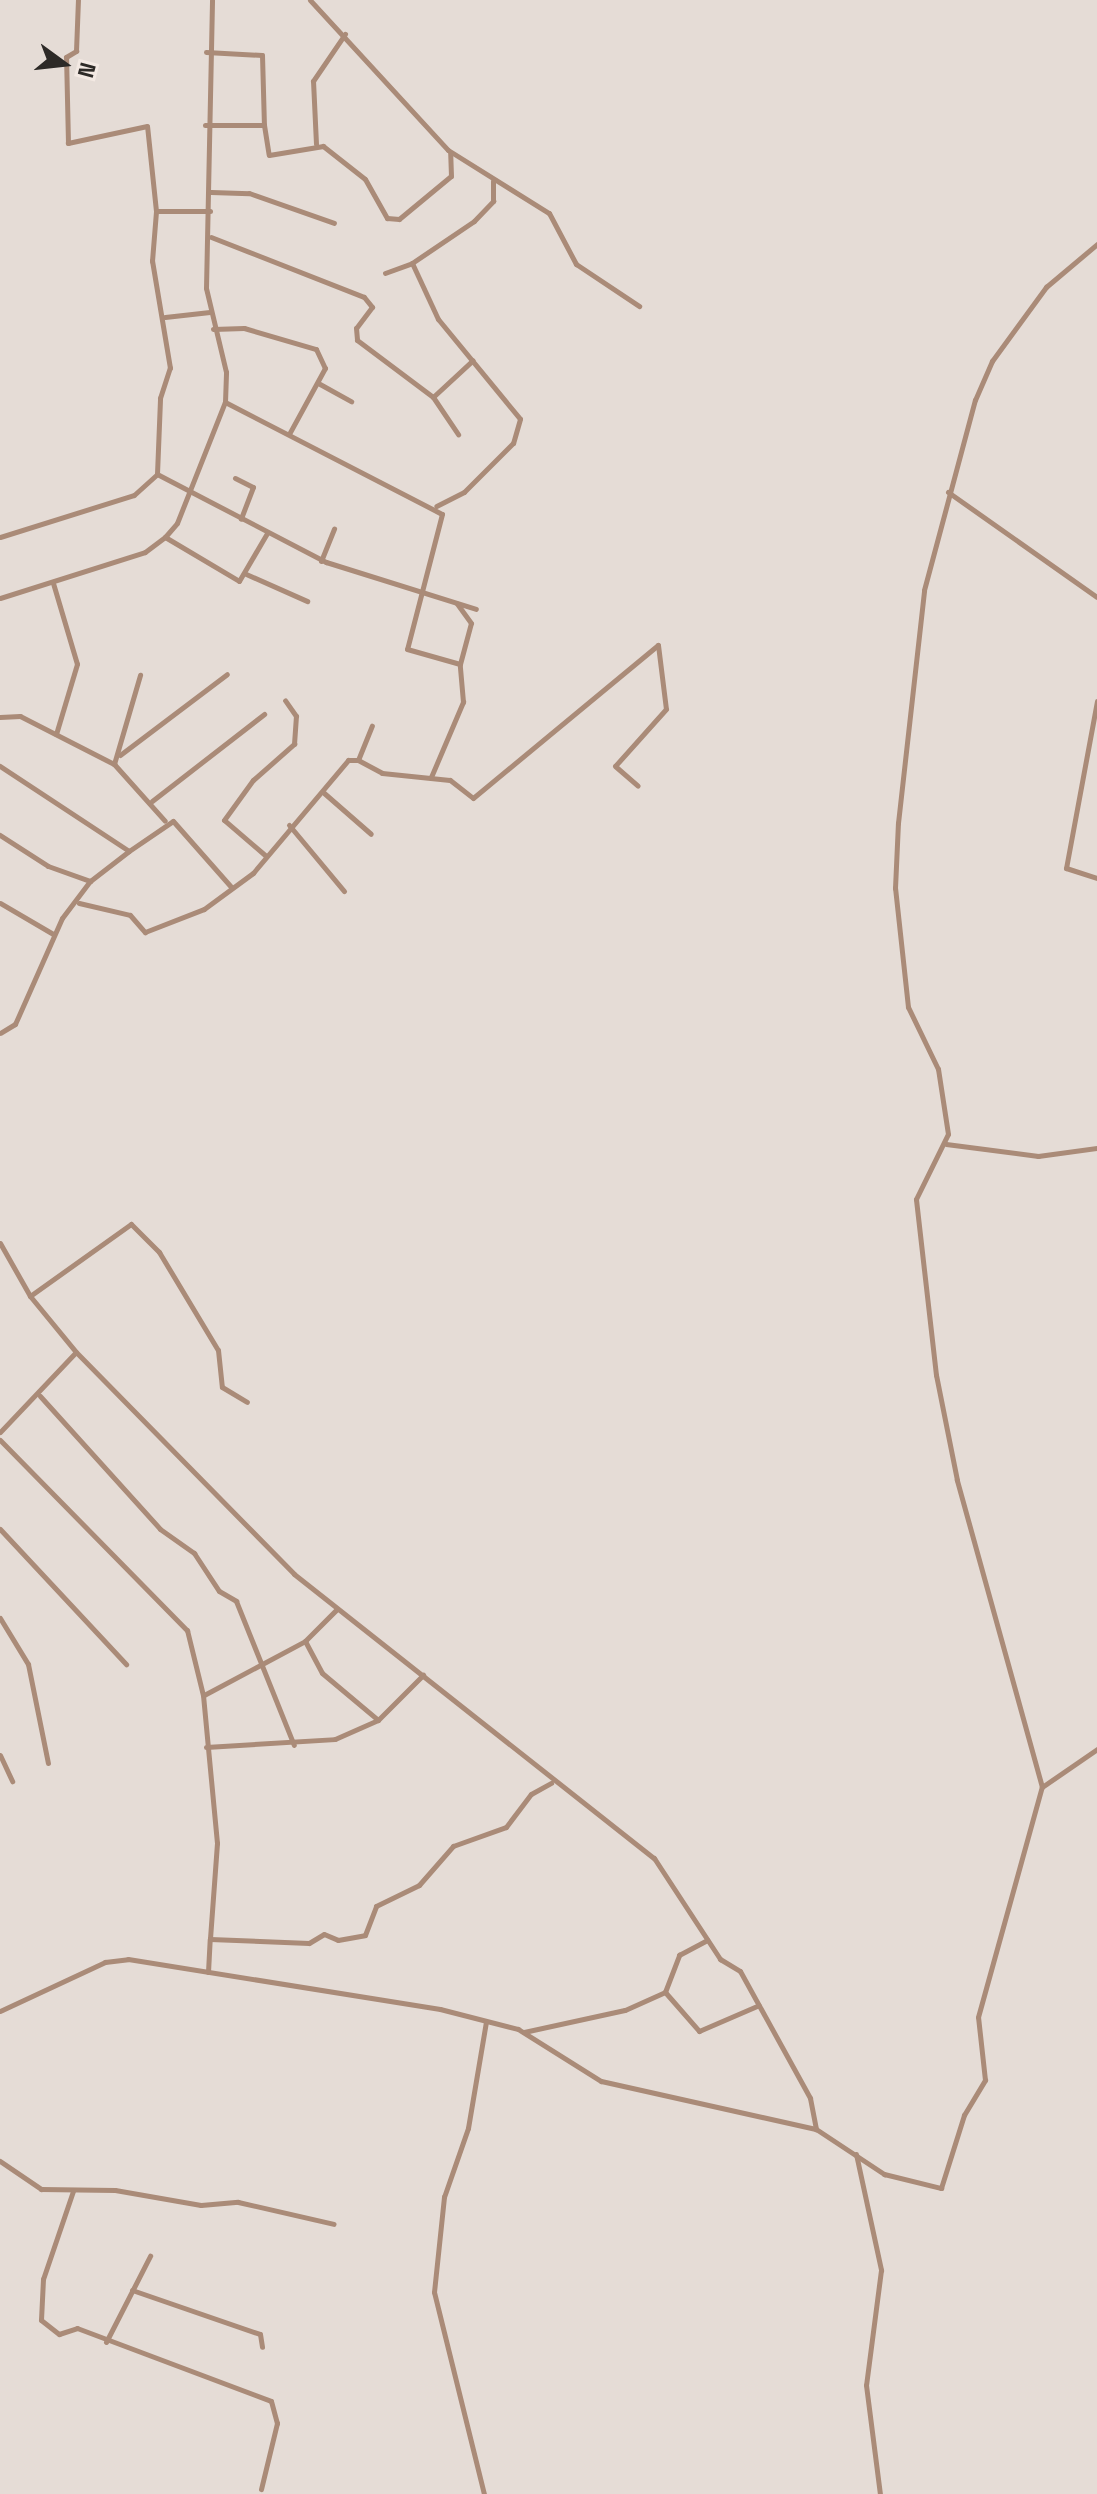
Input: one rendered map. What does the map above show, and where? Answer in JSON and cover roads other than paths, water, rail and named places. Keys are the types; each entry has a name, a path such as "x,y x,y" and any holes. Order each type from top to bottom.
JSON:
{"street":[{"path":"0,537 134,495 157,474 160,398 170,368 165,317 152,261 156,211 147,126 68,143 66,57 76,51 78,0"},
{"path":"0,598 145,552 165,537 188,493 225,402 229,388 210,312 211,192 205,125 206,52 212,0"},
{"path":"310,0 345,34 448,150 549,213 576,264 639,306"},
{"path":"316,144 313,81 321,60 345,34"},
{"path":"206,52 262,55 264,125 269,155 316,144 365,179 387,218 399,219 456,169 448,150"},
{"path":"205,125 264,125"},
{"path":"385,273 412,263 474,221 493,201 493,180"},
{"path":"211,192 249,193 334,223"},
{"path":"156,211 210,211"},
{"path":"211,237 364,297 372,307 356,328 357,340 433,397 458,434"},
{"path":"0,2011 105,1962 208,1972 486,2022 524,2032 601,2081 816,2129 884,2174 935,2191 947,2179 964,2115 985,2080 978,2017 1042,1787 957,1480 936,1375 916,1199 946,1144 938,1069 910,1018 895,888 915,649 948,492 992,361 1046,287 1097,244"},
{"path":"412,263 438,319 508,399 521,428 464,492 436,506"},
{"path":"165,317 210,312"},
{"path":"213,329 244,328 316,349 325,368 289,434"},
{"path":"433,397 473,360"},
{"path":"318,383 351,401"},
{"path":"225,402 436,506 444,518 407,649 460,664"},
{"path":"157,474 321,561 476,609"},
{"path":"235,478 253,487 241,519"},
{"path":"948,492 1097,597"},
{"path":"321,561 334,528"},
{"path":"165,537 219,574 239,581 246,574 267,533"},
{"path":"246,574 307,601"},
{"path":"53,583 77,664 56,734"},
{"path":"431,777 463,702 460,664 471,623 457,604"},
{"path":"79,903 130,915 145,932 204,909 266,856 289,825 324,793 348,760 358,760 382,773 450,780 473,798 658,645 666,709 615,766 638,786"},
{"path":"114,764 120,755 227,674"},
{"path":"120,755 140,675"},
{"path":"266,856 224,820 253,780 294,744 296,716 285,700"},
{"path":"1097,701 1066,868 1097,878"},
{"path":"152,801 264,714"},
{"path":"0,717 20,716 114,764 232,888"},
{"path":"358,760 372,726"},
{"path":"0,766 129,851"},
{"path":"324,793 371,834"},
{"path":"0,1033 15,1024 53,934 79,903 90,881 165,821"},
{"path":"289,825 344,891"},
{"path":"0,835 48,866 90,881"},
{"path":"0,903 53,934"},
{"path":"946,1144 1038,1156 1097,1148"},
{"path":"30,1296 131,1224 159,1252 218,1350 222,1387 247,1402"},
{"path":"0,1243 30,1296 76,1352 336,1610 423,1675 551,1783 574,1790 647,1851 727,1968 740,1971 810,2098 816,2129"},
{"path":"0,1432 40,1396 76,1352"},
{"path":"40,1396 160,1529 194,1553 219,1591 236,1601 241,1626 263,1659 294,1745"},
{"path":"0,1440 187,1630 203,1695 217,1843 208,1972"},
{"path":"0,1529 126,1664"},
{"path":"203,1695 263,1659 305,1641 336,1610"},
{"path":"0,1618 28,1664 48,1763"},
{"path":"305,1641 322,1673 378,1720"},
{"path":"206,1747 294,1745 335,1739 378,1720 423,1675"},
{"path":"1042,1787 1097,1749"},
{"path":"0,1755 12,1781"},
{"path":"210,1939 309,1943 324,1934 338,1940 365,1935 376,1906 419,1885 453,1846 506,1827 531,1794 551,1783"},
{"path":"524,2032 625,2010 665,1992 679,1955 707,1940"},
{"path":"665,1992 699,2031 759,2005"},
{"path":"484,2494 434,2292 444,2197 468,2128 486,2022"},
{"path":"856,2153 882,2280 866,2385 880,2494"},
{"path":"0,2161 31,2186 201,2205 238,2202 334,2224"},
{"path":"73,2191 74,2206 45,2270 38,2315 59,2334 71,2327 271,2401 277,2423 261,2489"},
{"path":"106,2342 150,2256"},
{"path":"132,2290 260,2334 262,2347"}]}
